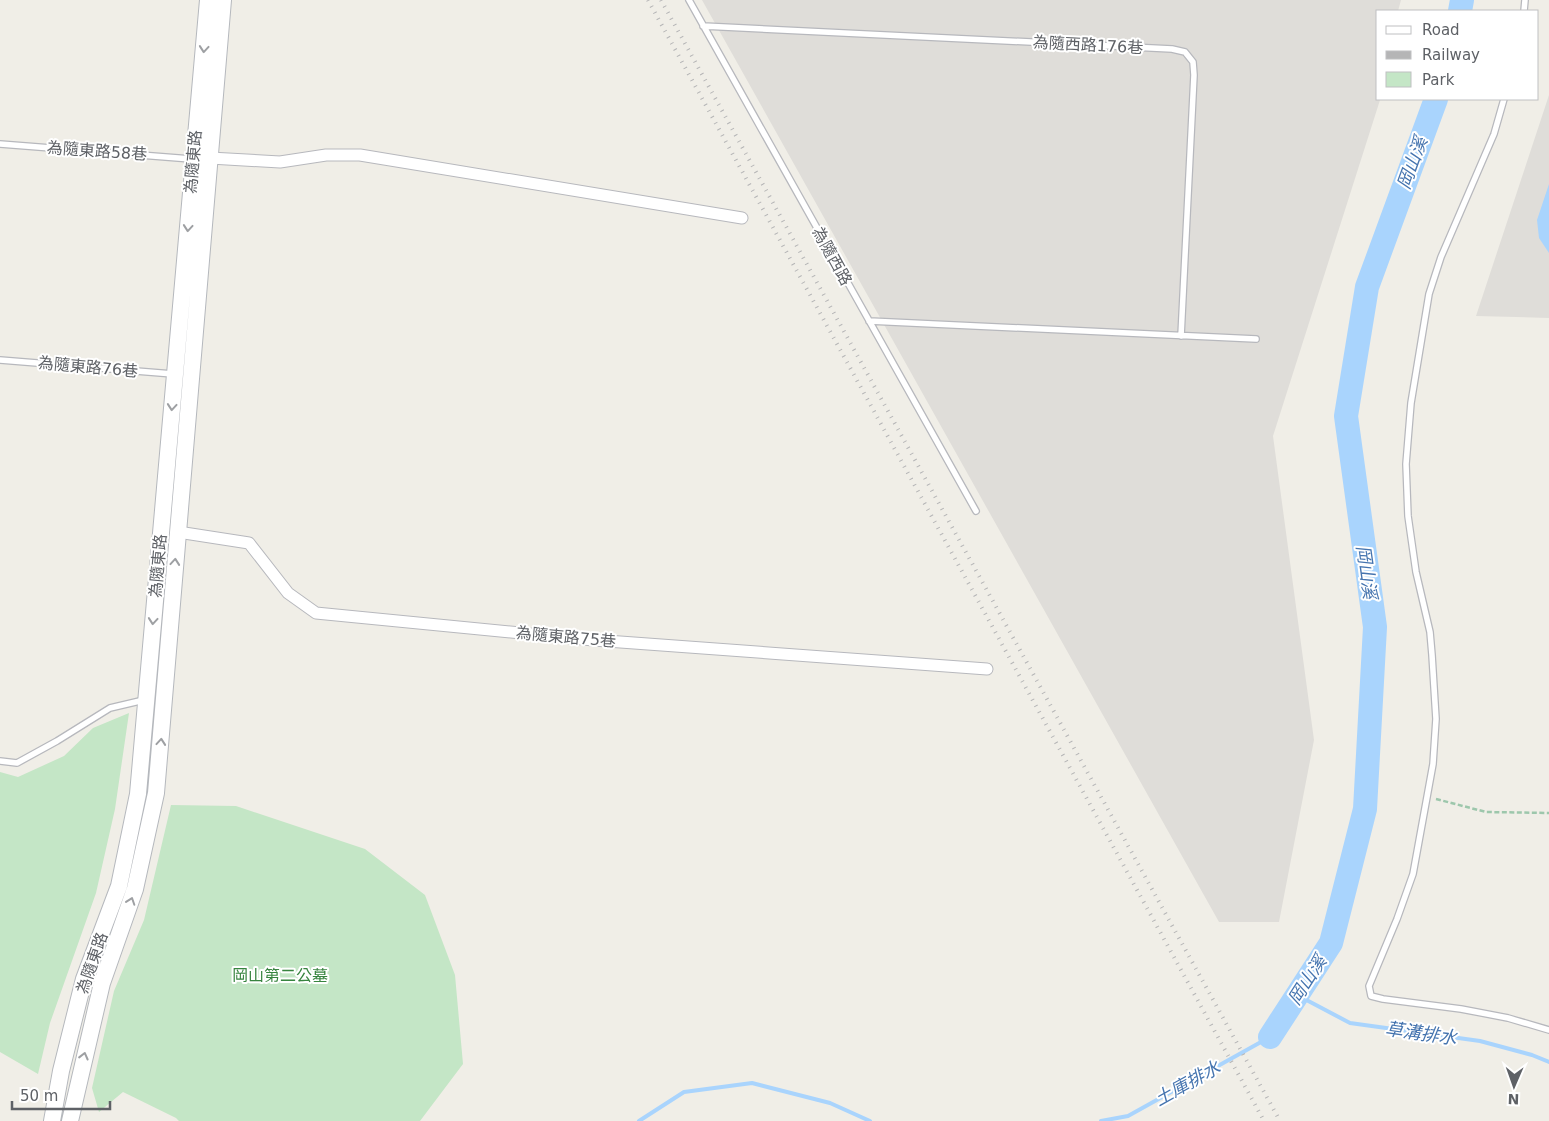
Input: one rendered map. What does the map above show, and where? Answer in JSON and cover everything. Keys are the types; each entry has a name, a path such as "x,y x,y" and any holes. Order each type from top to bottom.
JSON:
{"street":[{"name":"為隨東路","path":"70,1121 102,983 135,888 156,793 178,532 202,158 208,0"},
{"name":"為隨東路","path":"52,1121 61,1071 84,979 119,886 138,794 175,374 222,0"},
{"path":"202,158 280,162 326,155 360,155 742,218"},
{"name":"為隨東路75巷","path":"178,532 249,543 288,593 316,613 594,640 987,669"}],"lane":[{"name":"為隨西路","path":"689,0 976,512"},
{"name":"為隨西路176巷","path":"703,26 1172,49 1185,52 1193,62 1194,76 1181,336"},
{"path":"1504,100 1494,134 1441,258 1429,294 1411,403 1406,464 1408,516 1416,572 1430,632 1436,719 1433,764 1413,874 1370,986 1371,996 1383,999 1461,1009 1508,1018 1549,1030"},
{"name":"為隨東路58巷","path":"0,144 202,158"},
{"path":"869,321 1256,339"},
{"name":"為隨東路76巷","path":"0,360 175,374"},
{"path":"0,761 17,763 110,708 146,700"}],"path":[{"path":"1427,796 1486,812 1549,813"}],"shaded area":[{"path":"702,0 1401,0 1398,10 1376,10 1376,100 1380,100 1273,436 1314,740 1279,922 1219,922"},
{"path":"1549,95 1549,318 1476,316"}],"green space":[{"path":"129,713 115,809 96,893 50,1023 38,1074 0,1052 0,772 18,777 64,756 93,728"},
{"name":"岡山第二公墓","path":"171,805 236,806 365,849 425,895 455,975 463,1064 420,1121 179,1121 123,1092 99,1112 92,1088 114,991 144,920"}],"water":[{"path":"1549,184 1549,253 1539,238 1537,220"}],"waterway":[{"name":"岡山溪","path":"1460,10 1462,0"},
{"name":"岡山溪","path":"1270,1037 1331,943 1365,809 1375,627 1346,416 1367,287 1436,100"},
{"name":"草溝排水","path":"1297,995 1350,1023 1480,1041 1532,1055 1549,1062"},
{"name":"土庫排水","path":"1101,1121 1128,1116 1270,1037"},
{"name":"土庫排水","path":"639,1121 684,1092 752,1083 830,1103 870,1121"}],"railway":[{"path":"648,0 1264,1121"},
{"path":"661,0 1280,1121"}]}
